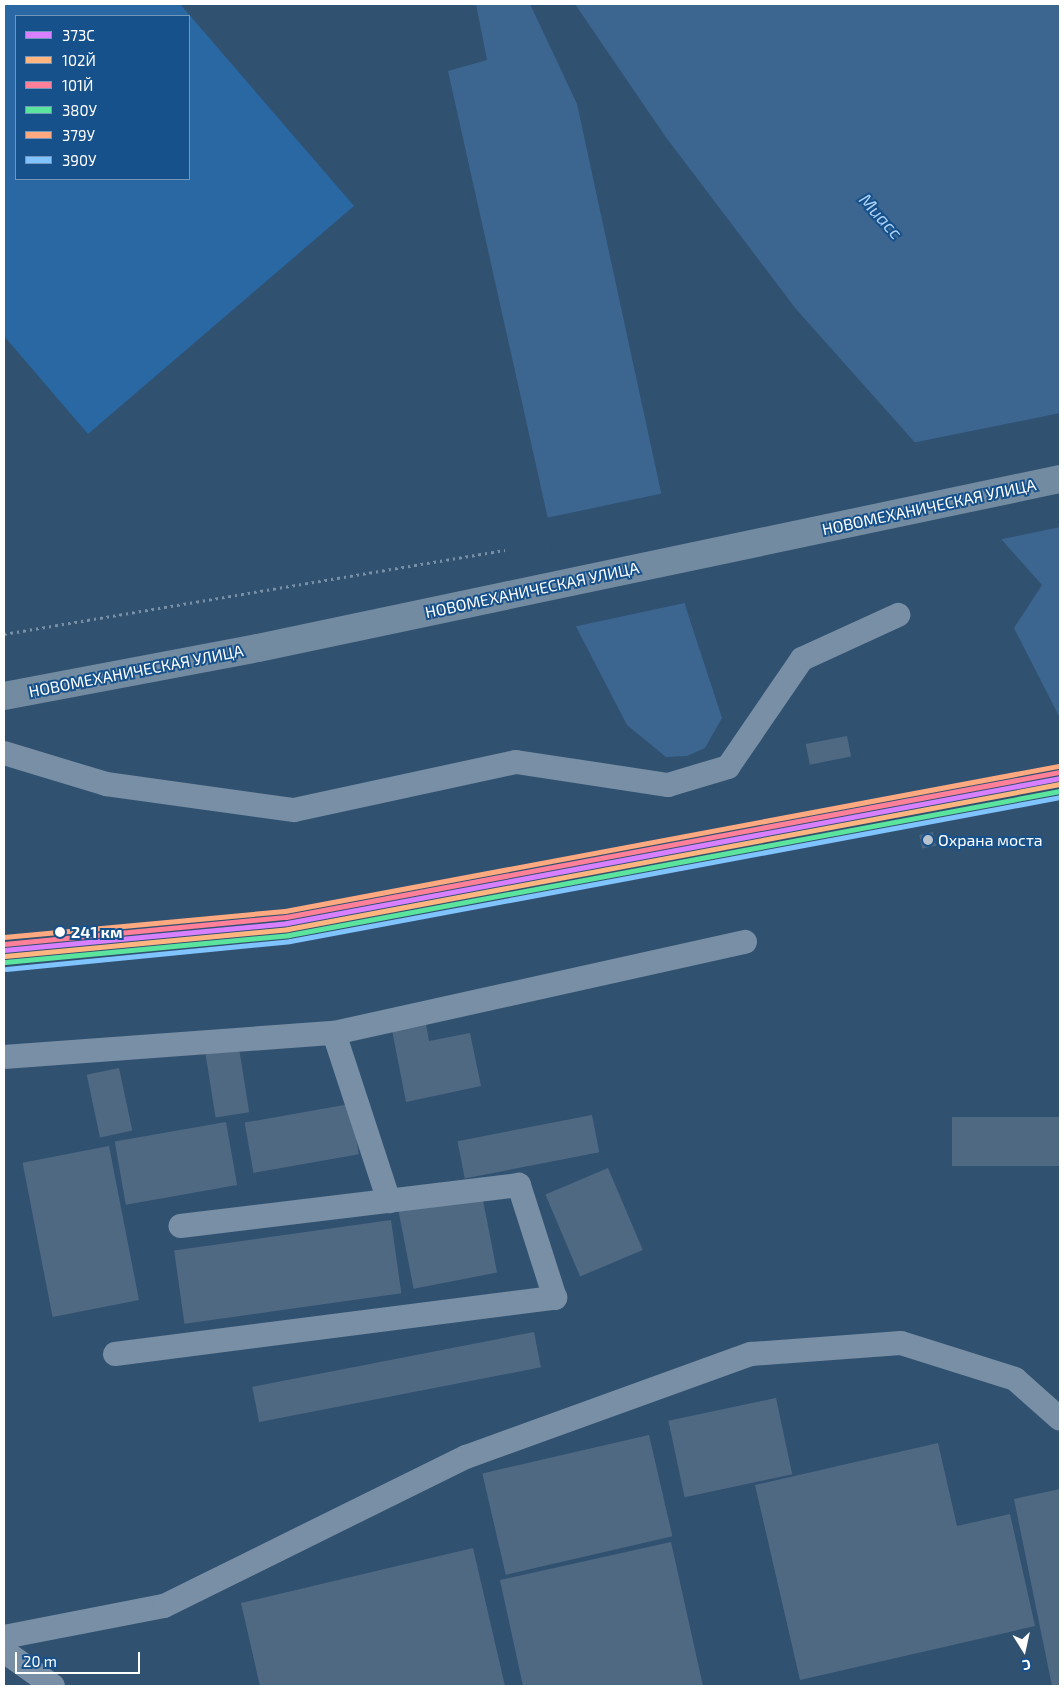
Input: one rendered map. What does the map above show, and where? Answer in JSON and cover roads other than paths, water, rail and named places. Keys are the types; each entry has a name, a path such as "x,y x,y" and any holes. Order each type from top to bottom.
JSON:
{"main road":[{"name":"НОВОМЕХАНИЧЕСКАЯ УЛИЦА","path":"4,696 502,596 1060,479"}],"lane":[{"path":"4,752 106,784 294,810 516,762 668,785 728,767 802,659 898,616"},
{"path":"4,1057 334,1033 745,942"},
{"path":"334,1033 389,1201"},
{"path":"115,1354 555,1298 519,1185 180,1226"},
{"path":"4,1637 164,1606 466,1457 751,1354 901,1343 1015,1379 1060,1419"},
{"path":"4,1651 53,1686"}],"water":[{"path":"476,4 530,4 577,104 686,608 722,718 705,748 687,756 666,757 627,725 569,613 448,71 487,60"},
{"name":"Миасс","path":"575,4 1060,4 1060,718 1014,628 1042,585 796,309 665,136"}],"place":[{"name":"Охрана моста","path":"928,840"},
{"name":"241 км","path":"60,932"}]}
